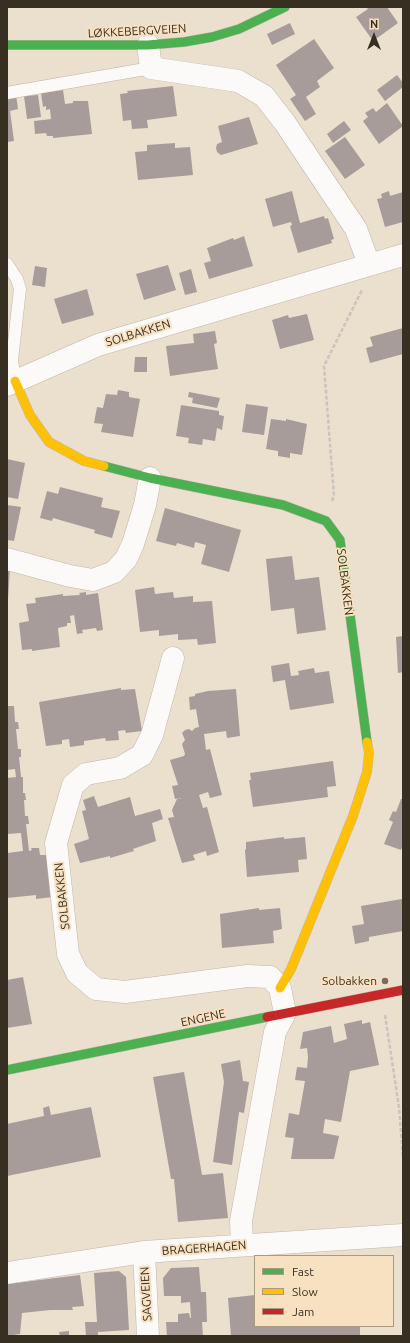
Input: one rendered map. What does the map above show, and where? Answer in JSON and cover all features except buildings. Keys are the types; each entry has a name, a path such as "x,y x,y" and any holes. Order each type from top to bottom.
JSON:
{"street":[{"name":"LØKKEBERGVEIEN","path":"7,45 148,45 212,37 239,29 285,7"},
{"path":"148,45 151,68 238,81 264,96 285,123 356,229 369,264"},
{"name":"SOLBAKKEN","path":"11,383 98,345 403,255"},
{"path":"11,383 30,415 49,442 84,461 150,478 282,506 326,521"},
{"path":"7,559 93,580 114,572 126,559 133,544 145,505 150,478"},
{"name":"SOLBAKKEN","path":"173,658 152,735 142,755 120,768 86,774 73,785 56,843 68,954 77,973 96,989 125,992 246,976 270,977 280,988 291,968 353,816 367,772 369,753 340,540 326,521"},
{"path":"242,1245 241,1221 275,1032 285,1013 280,988"},
{"name":"ENGENE","path":"7,1070 403,990"},
{"name":"BRAGERHAGEN","path":"7,1273 144,1252 403,1235"},
{"name":"SAGVEIEN","path":"144,1252 148,1336"}],"lane":[{"path":"7,92 151,68"},
{"path":"7,264 17,279 20,289 11,383"}],"path":[{"path":"326,521 334,496 324,366 366,282 369,264"},
{"path":"382,994 399,1107 403,1158"}],"traffic: fast":[{"path":"7,45 148,45 184,42 212,37 239,29 285,7"},
{"path":"104,466 150,478 283,505 326,521 340,540 367,742"},
{"path":"7,1070 267,1017"}],"traffic: slow":[{"path":"15,381 30,415 49,442 84,461 104,466"},
{"path":"280,988 291,969 353,816 367,772 369,753 367,742"}],"traffic: jam":[{"path":"267,1017 403,990"}],"place":[{"name":"Solbakken","path":"385,981"}]}
